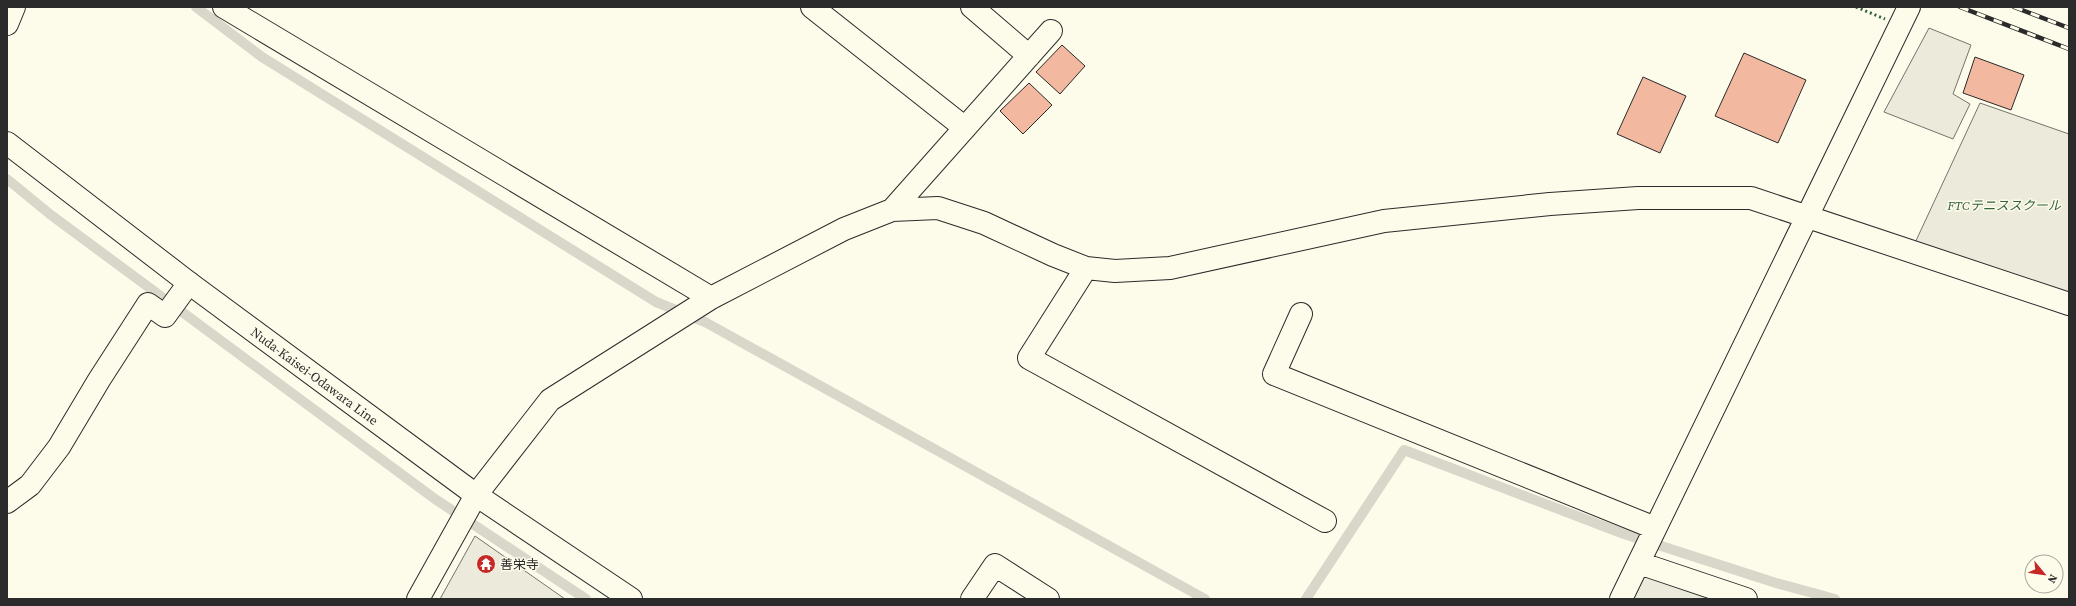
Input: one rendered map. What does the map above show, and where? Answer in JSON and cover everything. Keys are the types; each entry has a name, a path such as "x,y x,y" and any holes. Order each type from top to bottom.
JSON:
{"street":[{"path":"7,24 14,7"},
{"path":"224,7 711,298"},
{"path":"812,7 965,128"},
{"path":"972,7 1029,56"},
{"path":"1621,599 1909,7"},
{"path":"892,210 1051,30"},
{"name":"Nuda-Kaisei-Odawara Line","path":"7,144 189,283 476,495 630,599"},
{"path":"418,599 476,495 550,400 711,298 844,229 892,210 938,208 984,223 1052,255 1086,268 1115,271 1170,268 1384,221 1550,204 1638,198 1751,198 2069,304"},
{"path":"1086,268 1029,358 1325,521"},
{"path":"7,502 30,485 59,447 99,380 148,304 165,316 189,283"},
{"path":"1301,314 1274,374 1655,528"},
{"path":"1639,563 1746,599"},
{"path":"972,599 995,565 1048,599"}],"green space":[{"name":"FTCテニススクール","path":"1980,103 2069,134 2069,294 1914,245"},
{"name":"善栄寺","path":"475,536 565,599 440,599"},
{"path":"1642,571 1729,599 1628,599"}],"shaded area":[{"path":"1929,28 1971,45 1953,94 1970,104 1953,139 1884,112"}],"building":[{"path":"1062,45 1085,66 1060,94 1036,72"},
{"path":"1744,53 1806,80 1778,143 1715,116"},
{"path":"1975,57 2024,75 2011,110 1963,93"},
{"path":"1643,77 1686,96 1660,153 1617,134"},
{"path":"1029,83 1052,105 1023,134 1000,111"}],"waterway":[{"path":"196,7 262,57 656,302 705,322 1205,599"},
{"path":"7,179 51,215 435,499 586,599"},
{"path":"1306,599 1404,450 1624,534 1776,583 1835,599"}],"railway":[{"path":"1960,7 2069,49"},
{"path":"2014,7 2069,28"}],"hedge":[{"path":"1856,7 1885,19"}],"place":[{"name":"善栄寺","path":"486,564"}]}
